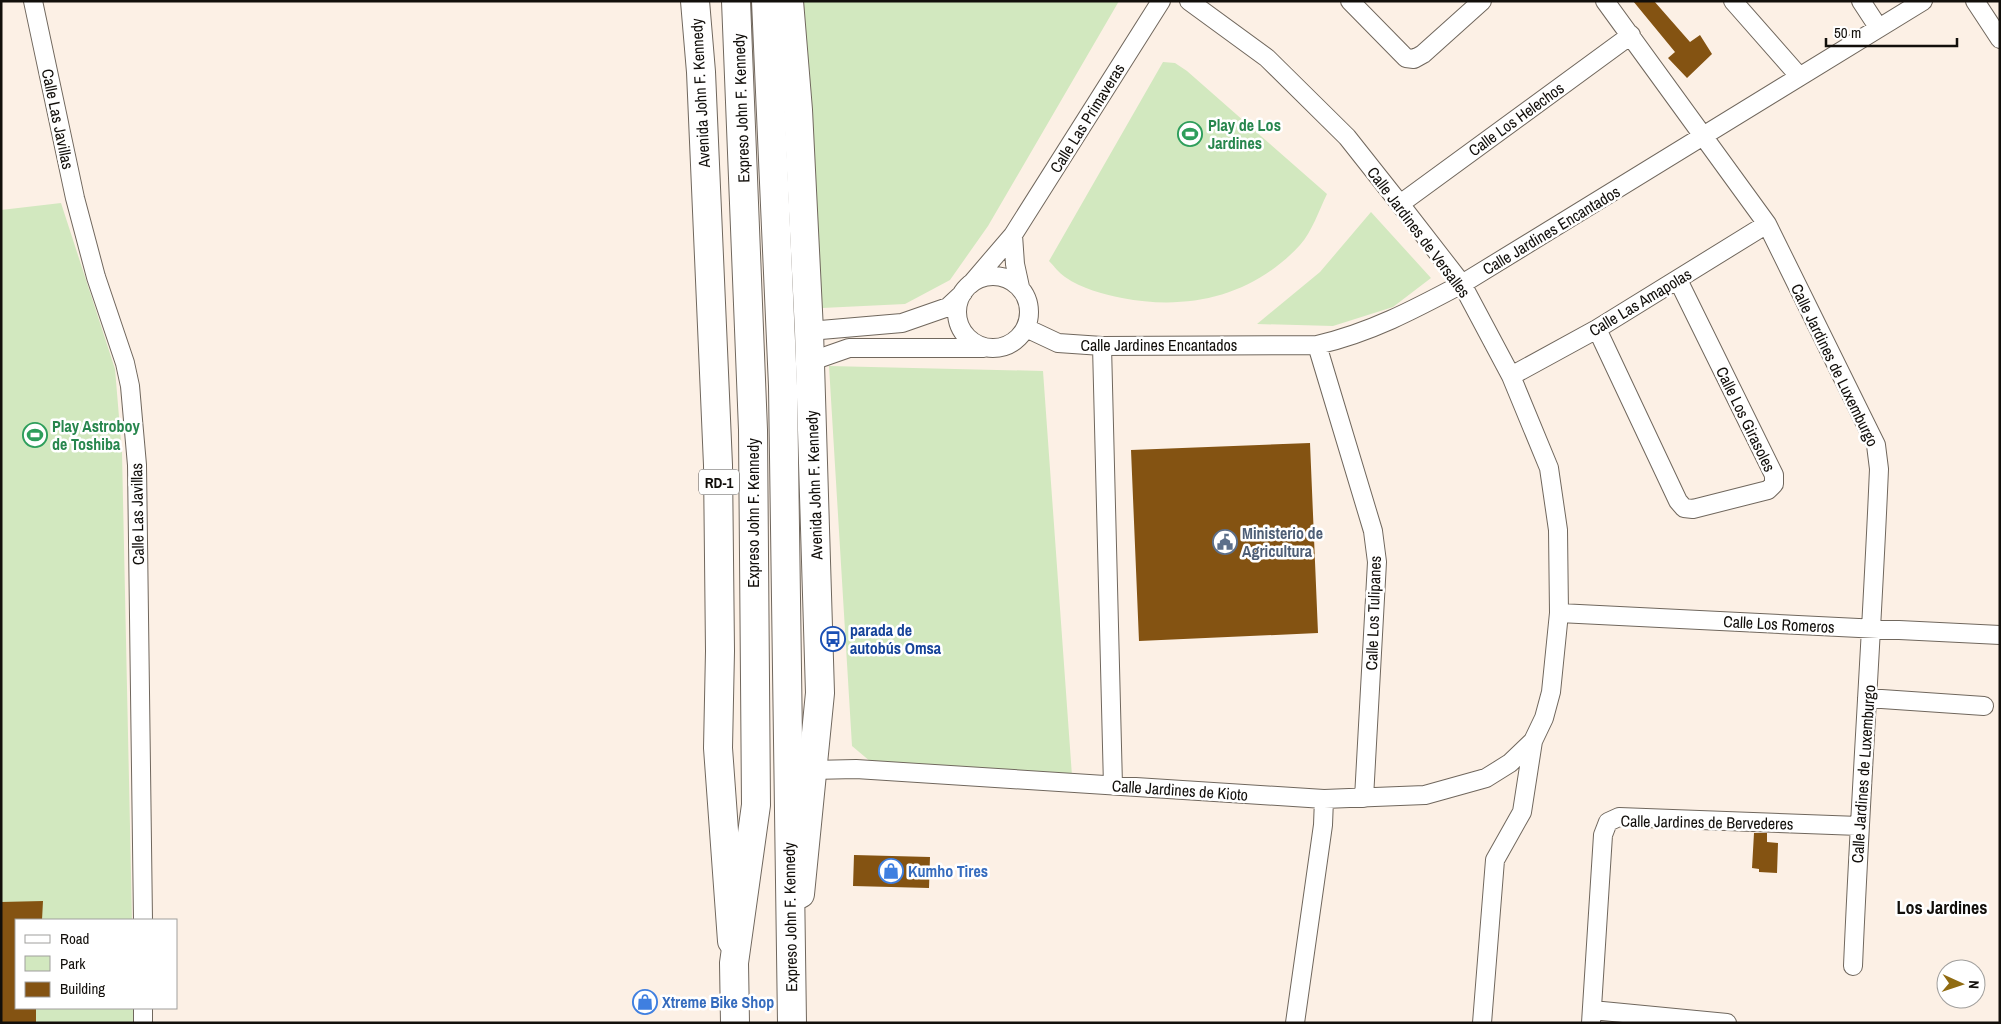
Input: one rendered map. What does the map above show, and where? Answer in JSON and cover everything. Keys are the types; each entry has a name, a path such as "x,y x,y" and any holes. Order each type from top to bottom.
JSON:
{"main road":[{"name":"Avenida John F. Kennedy","path":"695,1 701,72 718,465 720,650 718,748 734,964"},
{"name":"Expreso John F. Kennedy","path":"735,1023 734,964 756,805 752,420 736,1"},
{"name":"Expreso John F. Kennedy","path":"766,1 783,386 788,864 792,1023"},
{"name":"Avenida John F. Kennedy","path":"789,1 798,110 809,330 820,693 792,967"}],"street":[{"name":"Calle Las Javillas","path":"33,1 75,198 96,277 125,363 130,386 137,465 143,919"},
{"name":"Calle Las Primaveras","path":"809,330 902,323 948,307 1013,235 1161,1"},
{"name":"Calle Jardines de Versalles","path":"1189,1 1267,58 1347,137 1462,284 1511,376 1549,468 1558,530 1559,613 1551,692 1544,718 1533,741 1522,812 1495,860 1482,1023"},
{"path":"1350,1 1406,58 1414,59 1423,54 1482,1"},
{"name":"Calle Jardines de Luxemburgo","path":"1605,1 1767,224 1876,445 1879,469 1873,628 1859,826 1853,966"},
{"path":"1733,1 1799,76"},
{"path":"1861,1 1878,27"},
{"name":"Calle Jardines Encantados","path":"1026,328 1058,343 1102,346 1317,345 1352,337 1403,316 1462,284 1703,138 1799,76 1923,1"},
{"path":"1975,1 2000,38"},
{"name":"Calle Los Helechos","path":"1400,204 1631,35"},
{"name":"Calle Las Amapolas","path":"1511,376 1597,329 1767,224"},
{"path":"809,362 849,348 991,348 1012,343 1026,328 1029,306 1020,288 1014,264 1013,235"},
{"path":"991,348 979,346 969,339 958,317 958,304 967,288 980,278 1001,277 1020,288"},
{"name":"Calle Los Girasoles","path":"1597,329 1678,502 1684,508 1693,509 1768,490 1774,484 1774,475 1678,280"},
{"name":"Calle Los Tulipanes","path":"1317,345 1372,531 1377,562 1364,798"},
{"path":"1102,346 1113,786"},
{"name":"Calle Los Romeros","path":"1559,613 2000,635"},
{"path":"1868,698 1984,706"},
{"name":"Calle Jardines de Kioto","path":"812,770 856,769 1324,799 1364,798 1425,795 1486,778 1510,763 1533,741"},
{"path":"1295,1023 1323,825 1324,799"},
{"name":"Calle Jardines de Bervederes","path":"1591,1016 1603,835 1608,822 1619,817 1859,826"},
{"path":"143,1009 143,1023"},
{"path":"1591,1016 1727,1023"}],"green space":[{"path":"802,1 1119,1 988,226 950,280 905,304 822,308"},
{"name":"Play de Los Jardines","path":"1163,62 1175,63 1187,71 1327,194 1304,240 1282,262 1262,277 1241,288 1218,296 1195,300 1147,302 1122,298 1085,288 1061,274 1049,261"},
{"path":"61,203 115,369 122,453 132,919 15,919 15,1009 134,1009 134,1023 1,1023 1,210"},
{"path":"1371,212 1431,278 1393,307 1333,326 1257,324 1320,272"},
{"path":"829,366 1043,371 1072,776 871,762 852,746"}],"building":[{"path":"1633,1 1654,1 1690,42 1700,35 1712,54 1687,78 1668,58 1675,52"},
{"name":"Ministerio de Agricultura","path":"1310,443 1318,633 1139,641 1131,450"},
{"path":"1754,833 1767,833 1767,842 1778,843 1777,873 1759,872 1759,869 1752,868"},
{"name":"Kumho Tires","path":"854,855 930,857 929,888 853,886"},
{"path":"43,901 42,919 15,919 15,1009 36,1009 36,1023 1,1023 1,902"}],"place":[{"name":"Play de Los Jardines","path":"1190,134"},
{"name":"Play Astroboy de Toshiba","path":"35,435"},
{"name":"Ministerio de Agricultura","path":"1225,542"},
{"name":"parada de autobús Omsa","path":"833,639"},
{"name":"Kumho Tires","path":"891,871"},
{"name":"Xtreme Bike Shop","path":"645,1002"}],"district":[{"name":"Los Jardines","path":"1942,907"}]}
